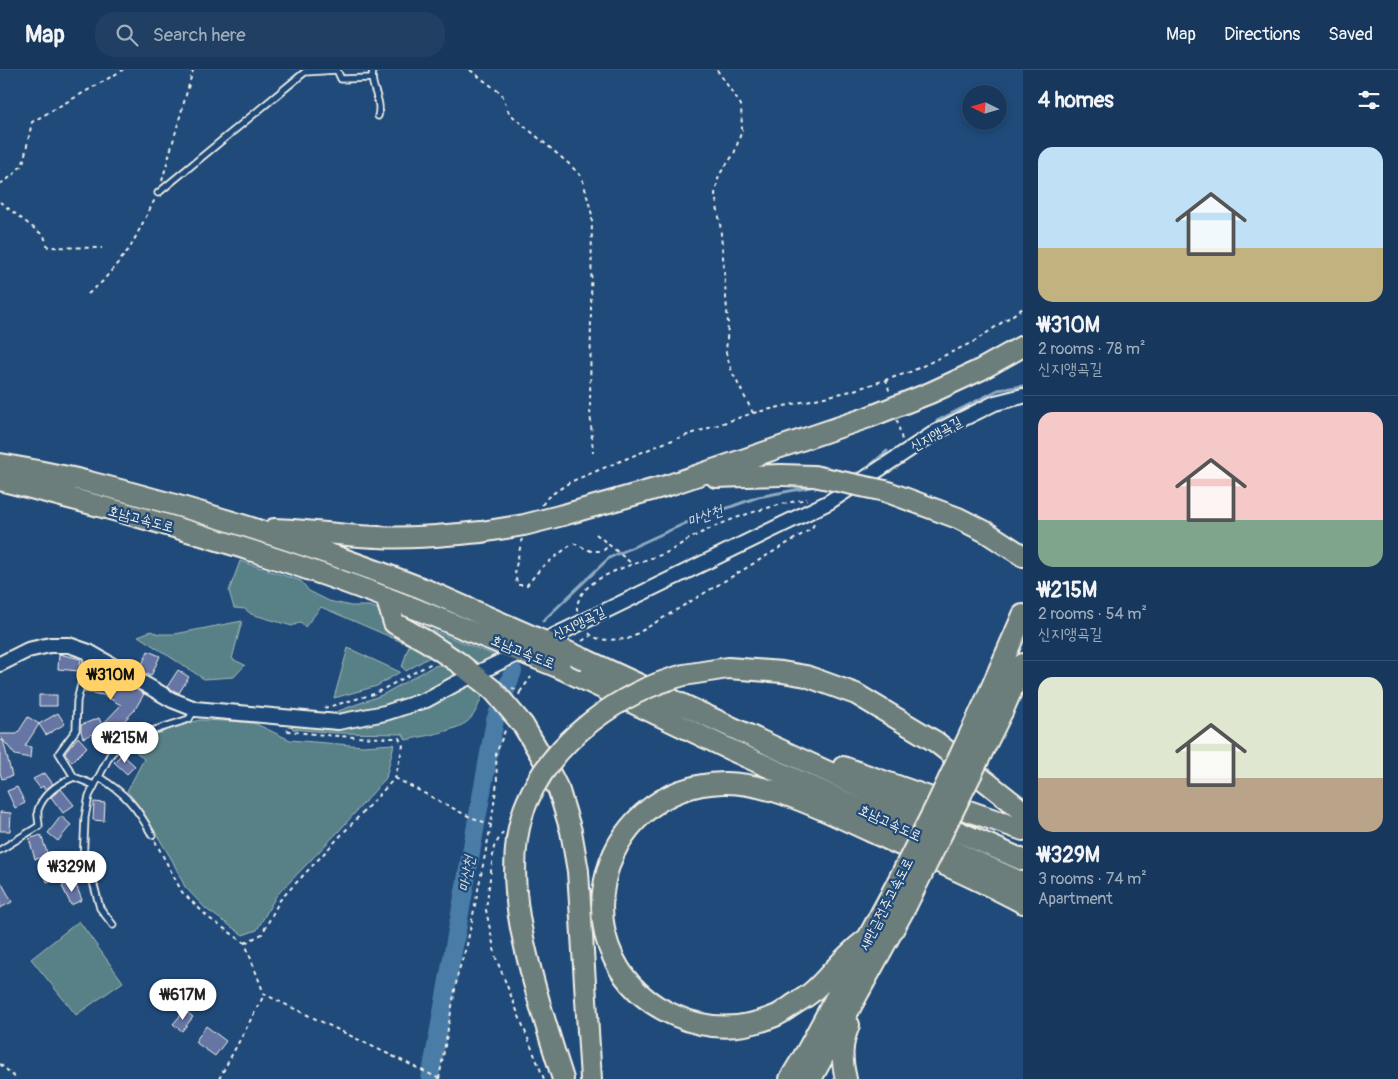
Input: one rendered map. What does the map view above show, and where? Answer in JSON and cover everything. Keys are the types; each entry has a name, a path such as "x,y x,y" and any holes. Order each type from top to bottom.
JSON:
{"highway":[{"path":"251,528 410,538 481,532 524,525 669,485 869,418 980,370 1023,346"},
{"name":"호남고속도로","path":"0,464 92,482 251,528 364,566 424,589 586,660 1023,860"},
{"path":"669,485 724,476 781,474 814,476 885,491 958,518 986,532 1023,556"},
{"name":"호남고속도로","path":"0,480 252,550 386,597 560,668 689,730 1023,882"},
{"path":"386,597 394,624 426,641 458,673 494,691 516,724 542,757 559,791 571,830 578,871 591,1079"},
{"name":"새만금전주고속도로","path":"811,1079 863,987 937,804 986,700 1023,615"},
{"name":"새만금전주고속도로","path":"790,1079 869,936 899,900 1003,710 1023,664"},
{"path":"563,1079 526,956 520,928 511,833 535,785 551,761 567,743 600,715 622,702 668,679 728,668 806,676 847,690 888,711 936,742 1023,811"},
{"path":"729,726 1023,830"},
{"path":"689,730 796,798 986,883 1023,903"},
{"path":"796,798 755,787 726,783 704,784 667,797 642,815 620,840 611,857 604,880 602,904 604,927 609,948 618,966 638,992 666,1012 702,1025 723,1027 746,1025 777,1016 812,993 869,936"},
{"path":"986,883 1023,911"},
{"path":"846,1079 843,1067 842,1044 863,987"}],"street":[{"name":"신지앵곡길","path":"0,664 28,650 50,645 69,644 89,652 172,700 195,709 338,722 384,713 426,700 458,673 601,613 829,502 936,432 994,403 1023,396"}],"lane":[{"path":"158,193 305,72 337,70 341,79 371,78"},
{"path":"373,70 371,78 380,108 378,116"},
{"path":"89,652 77,701 76,730 59,753 74,777 94,785"},
{"path":"113,925 100,908 92,878 83,864 85,817 89,796 110,755 124,740 189,719 195,709"},
{"path":"0,850 39,826 38,811 45,797 65,781 74,777"},
{"path":"99,777 128,799 139,811 152,835"}],"path":[{"path":"0,184 12,176 23,164 32,122 123,70"},
{"path":"470,70 502,94 509,113 582,177 592,215 590,409 593,453"},
{"path":"717,70 740,105 742,130 734,154 719,175 715,194 720,223 728,324 726,353 732,372 753,413"},
{"path":"0,202 44,236 48,247 102,248"},
{"path":"538,512 548,497 570,482 664,443 753,413 851,391 910,372 974,340 1023,308"},
{"path":"886,380 891,398"},
{"path":"896,416 905,452"},
{"path":"524,534 515,571 517,585 527,585 541,568 572,543 591,551 603,551 609,545"},
{"path":"596,534 632,564"},
{"path":"318,710 374,694 436,662"},
{"path":"517,700 520,692 531,677"},
{"path":"513,689 520,692"},
{"path":"152,835 182,892 209,918 245,943 264,994 439,1079 458,973 467,946 491,825 497,782 496,754 516,724"},
{"path":"245,943 262,934 280,900 395,778 402,746 399,738 351,738 315,735 289,732 283,727"},
{"path":"395,778 466,815 491,825"},
{"path":"511,833 494,847 486,910 496,958 544,1079"},
{"path":"219,1079 264,994"},
{"path":"0,1064 18,1079"}],"green space":[{"path":"240,561 301,581 309,591 329,601 351,606 370,606 496,656 477,666 446,655 428,658 406,671 402,667 409,645 321,607 305,627 301,622 292,626 251,614 245,609 234,608 229,591"},
{"path":"242,621 232,659 245,665 234,677 204,679 138,636 151,631 159,634 175,634"},
{"path":"348,648 400,672 377,686 334,698"},
{"path":"444,663 462,669 457,675 429,689 380,709 363,713 333,713 382,695 432,667"},
{"path":"483,679 486,682 484,691 471,718 466,723 451,730 431,735 406,740 403,734 336,733 293,729 291,724 349,726 383,722 421,709"},
{"path":"200,720 252,722 290,740 363,746 394,744 386,778 338,832 276,896 257,930 243,935 206,909 185,887 172,860 142,810 127,791 144,759 128,745 154,733"},
{"path":"79,921 123,982 76,1015 31,959"}],"building":[{"path":"148,651 160,656 151,676 139,671"},
{"path":"59,654 81,659 79,671 58,669"},
{"path":"178,670 189,677 179,693 167,687"},
{"path":"89,671 109,675 144,694 134,711 114,731 110,727 83,738 81,725 99,718 102,725 121,705 103,695 84,692"},
{"path":"39,695 57,695 57,706 39,706"},
{"path":"58,713 65,724 46,735 39,724"},
{"path":"28,717 39,724 25,746 31,747 30,758 15,755 0,736 0,734 17,734"},
{"path":"78,737 87,747 72,762 65,753"},
{"path":"0,740 3,740 12,776 2,779 0,773"},
{"path":"122,754 135,766 127,774 114,762"},
{"path":"45,773 53,784 45,790 43,786 40,788 33,779"},
{"path":"17,787 25,803 15,808 7,791"},
{"path":"61,789 74,805 63,813 51,797"},
{"path":"94,802 105,803 104,821 93,820"},
{"path":"0,812 11,813 10,831 0,831"},
{"path":"61,816 71,825 58,841 48,833"},
{"path":"41,835 49,858 53,857 60,878 47,882 40,858 35,859 29,839"},
{"path":"0,880 12,902 0,908"},
{"path":"74,880 82,900 71,905 62,886"},
{"path":"185,1010 193,1017 182,1031 173,1024"},
{"path":"206,1026 226,1041 215,1056 195,1042"}],"waterway":[{"name":"마산천","path":"937,421 998,390 1023,386"},
{"name":"마산천","path":"851,475 864,471 887,451"},
{"name":"마산천","path":"543,621 609,558 686,523 758,497 816,486"},
{"name":"마산천","path":"430,1079 495,720 513,671"}]}
